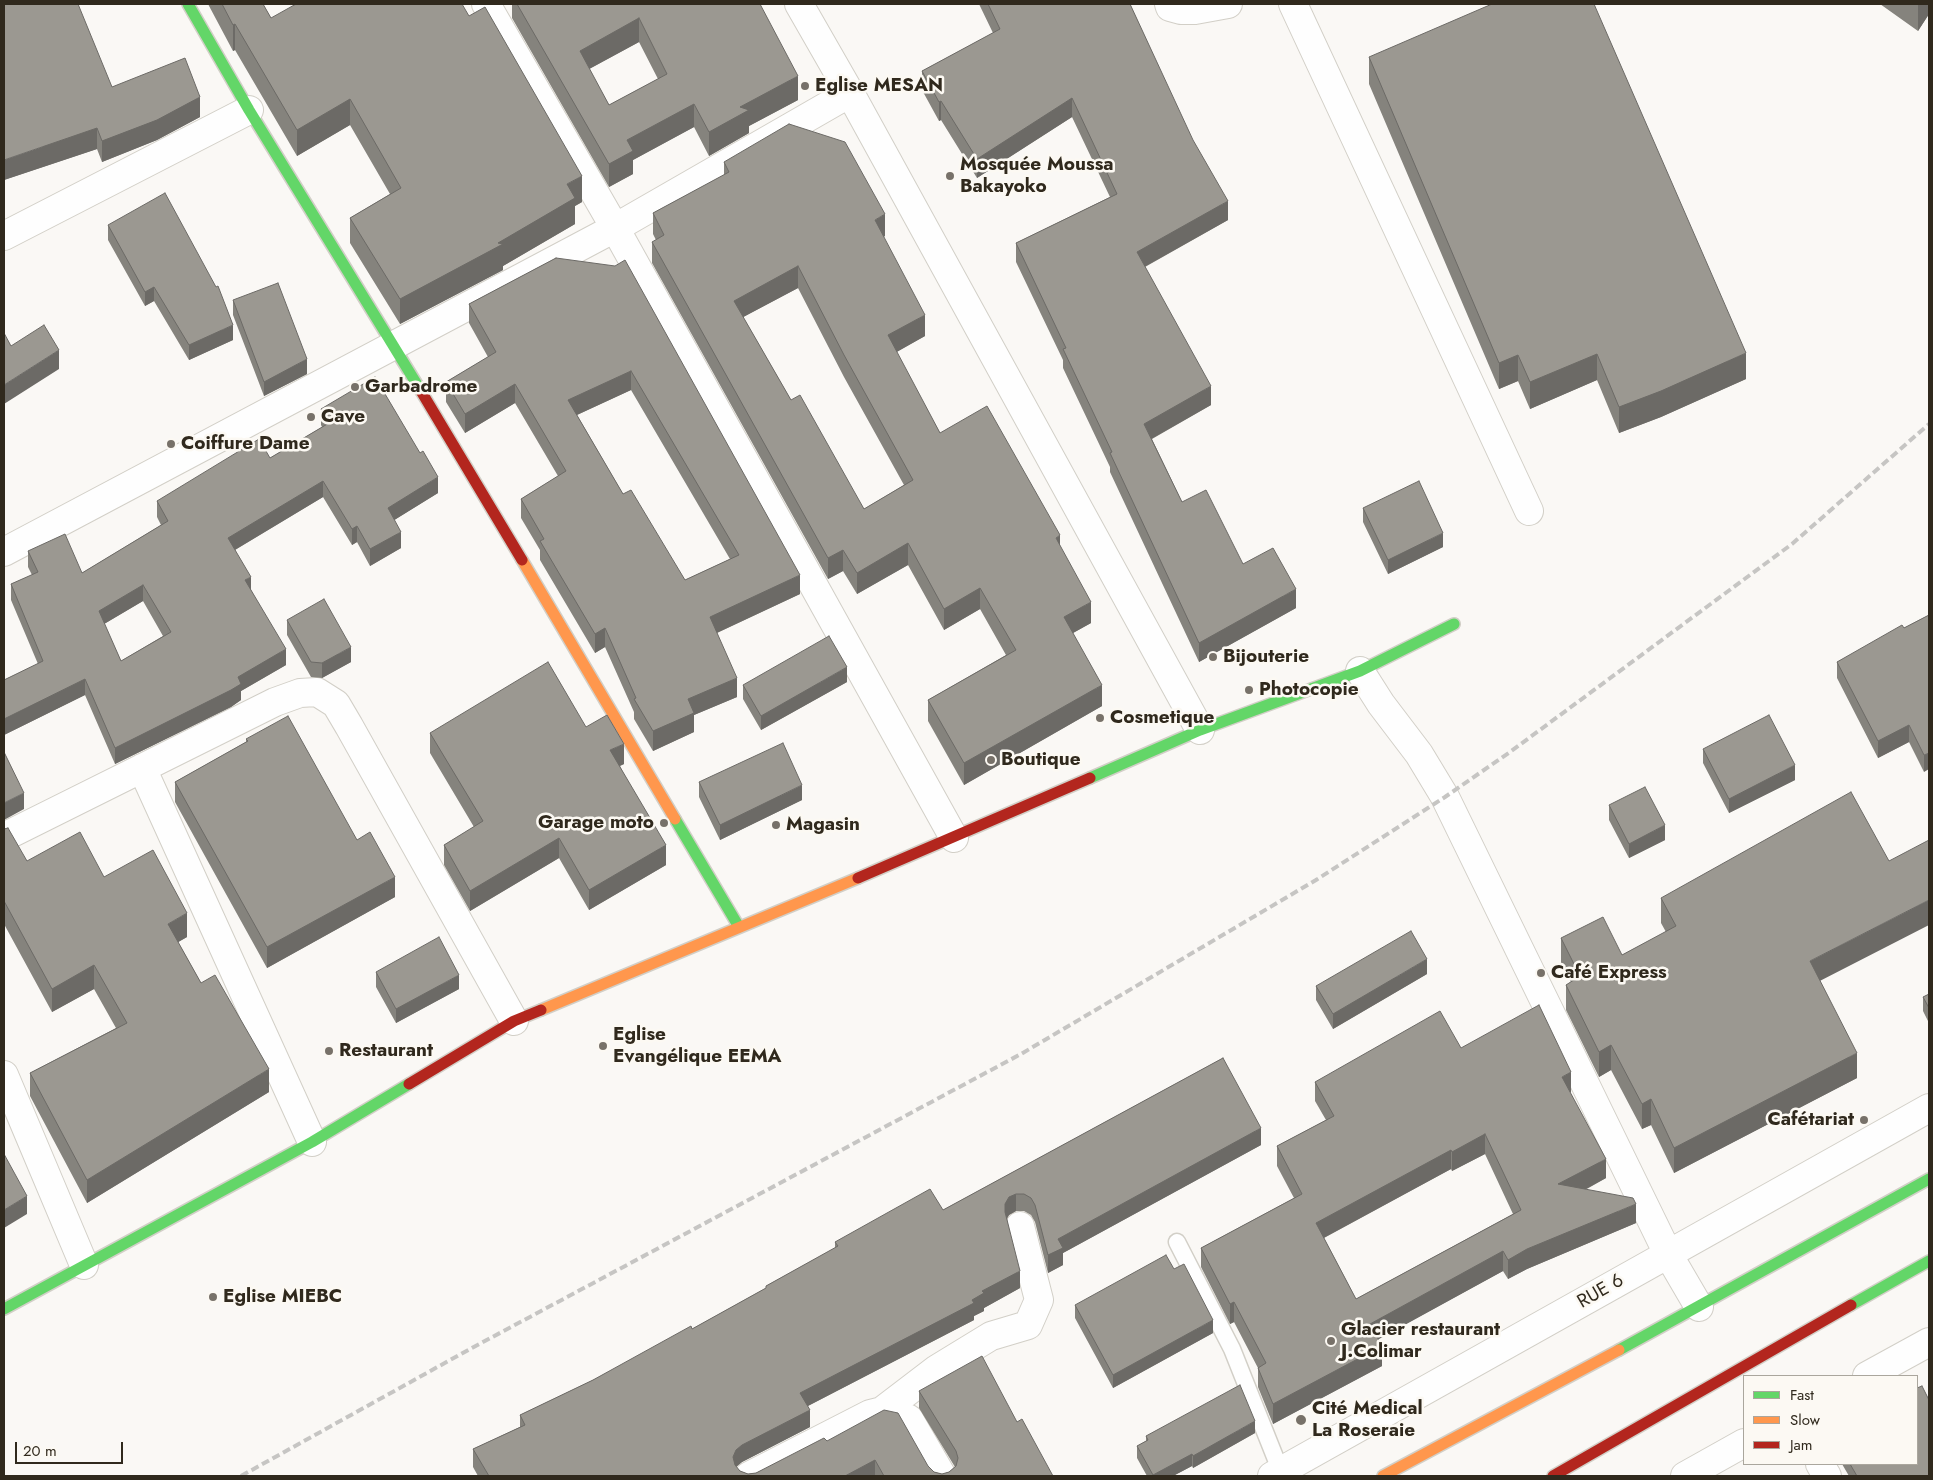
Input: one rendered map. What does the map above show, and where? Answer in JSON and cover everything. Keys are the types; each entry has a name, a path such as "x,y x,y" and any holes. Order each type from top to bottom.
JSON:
{"street":[{"path":"188,4 249,110 394,345 739,927"},
{"path":"486,4 615,228 954,838"},
{"path":"799,4 850,93 1200,730"},
{"path":"1168,4 1170,7 1181,10 1196,10 1228,4"},
{"path":"1293,4 1529,511"},
{"path":"4,552 615,228 850,93"},
{"path":"4,236 249,110"},
{"path":"4,1309 312,1142 514,1022 954,838 1200,730 1360,671 1454,624"},
{"path":"1360,671 1381,704 1419,754 1441,790 1668,1254 1699,1307"},
{"path":"4,836 275,702 300,693 317,692 336,704 514,1022"},
{"path":"142,768 312,1142"},
{"path":"4,1076 84,1265"},
{"name":"RUE 6","path":"1277,1474 1929,1108"},
{"path":"1383,1476 1699,1307 1929,1179"},
{"path":"750,1476 870,1414 882,1411 937,1369 991,1336 1028,1325 1039,1300 1020,1226"},
{"path":"1553,1476 1929,1261"},
{"path":"1869,1375 1929,1342"},
{"path":"882,1411 899,1414 909,1419 942,1476"},
{"path":"1686,1476 1743,1444"},
{"path":"1821,1465 1827,1476"}],"lane":[{"path":"1177,1242 1232,1350 1277,1474"}],"building":[{"path":"4,4 78,4 112,87 185,58 200,97 157,120 102,141 97,128 4,160"},
{"path":"222,4 263,4 271,18 296,4 462,4 469,16 485,7 582,176 567,184 575,198 498,243 503,244 400,299 350,218 401,188 350,99 297,130"},
{"path":"517,4 760,4 798,76 740,107 749,110 709,132 694,104 627,140 633,151 609,164","holes":["639,18 667,74 609,105 580,51"]},
{"path":"988,4 1130,4 1193,140 1228,201 1137,252 1211,386 1144,424 1182,502 1206,490 1243,564 1273,548 1296,589 1199,643 1110,453 1112,452 1063,349 1066,348 1016,243 1117,194 1072,98 977,159 941,101 939,102 922,71 1000,29"},
{"path":"1492,4 1594,4 1746,353 1661,391 1619,407 1597,354 1530,382 1518,355 1499,363 1369,57"},
{"path":"789,124 845,142 885,214 875,220 925,315 888,335 940,433 987,406 1060,535 1056,538 1091,602 1064,617 1102,685 964,763 928,700 1016,650 980,588 944,609 908,543 857,573 843,550 828,558 652,242 664,235 653,213 729,172 724,162","holes":["798,266 844,355 913,480 864,509 800,395 791,400 734,301"]},
{"path":"165,193 216,287 218,286 233,325 189,345 154,287 145,292 108,225"},
{"path":"556,258 615,266 625,260 800,575 710,617 737,678 688,699 694,713 653,731 634,699 636,698 605,628 595,634 540,541 544,539 521,499 566,471 515,384 465,414 446,382 496,352 469,304","holes":["631,371 739,555 685,580 631,490 623,494 568,400"]},
{"path":"278,283 307,359 264,382 233,300"},
{"path":"44,325 59,350 4,385 4,333 11,346"},
{"path":"375,377 420,453 423,451 438,477 388,508 401,532 370,549 357,526 352,529 323,481 228,538 251,577 245,580 286,649 238,677 241,684 231,690 115,748 85,679 4,719 4,680 43,661 11,584 38,572 28,551 65,534 82,573 168,521 157,501 259,439 270,458 329,423 321,409","holes":["143,585 171,632 121,661 99,611"]},
{"path":"1419,481 1443,533 1388,560 1363,508"},
{"path":"324,599 351,647 322,663 311,662 287,620"},
{"path":"1929,615 1929,753 1924,755 1909,725 1878,741 1837,662 1902,625 1904,628"},
{"path":"829,636 847,667 761,716 743,685"},
{"path":"548,662 586,727 607,715 624,744 610,750 666,845 589,890 559,838 470,891 444,845 483,821 430,733"},
{"path":"1769,715 1795,765 1729,799 1703,749"},
{"path":"288,716 357,840 370,832 395,877 267,947 175,782"},
{"path":"783,743 802,785 720,825 699,782"},
{"path":"4,752 24,793 4,803"},
{"path":"1645,787 1665,825 1629,844 1609,805"},
{"path":"1851,792 1889,861 1929,840 1929,900 1810,961 1857,1053 1674,1148 1651,1099 1642,1104 1611,1045 1599,1052 1566,985 1580,976 1561,938 1603,917 1622,955 1676,926 1661,898"},
{"path":"8,828 27,861 80,832 104,877 153,850 187,913 168,924 201,983 215,975 269,1069 87,1180 30,1073 127,1023 94,965 52,989 4,901 4,829"},
{"path":"1411,931 1427,959 1333,1014 1316,986"},
{"path":"439,937 459,975 396,1009 376,972"},
{"path":"1929,994 1929,1008 1923,997"},
{"path":"1539,1005 1571,1072 1562,1077 1606,1159 1558,1184 1633,1198 1636,1204 1527,1249 1508,1260 1503,1251 1370,1324 1382,1346 1273,1404 1258,1368 1266,1363 1234,1302 1230,1304 1201,1248 1302,1194 1277,1146 1334,1116 1315,1082 1440,1011 1461,1048","holes":["1485,1134 1521,1210 1356,1299 1316,1223 1451,1150 1452,1152"]},
{"path":"1223,1058 1261,1128 1058,1239 1063,1248 1048,1255 1035,1205 1031,1198 1024,1194 1016,1194 1009,1197 1005,1204 1005,1212 1020,1271 982,1291 984,1293 972,1300 974,1303 800,1393 810,1410 742,1445 736,1450 733,1457 735,1465 740,1471 748,1474 756,1473 824,1438 827,1441 884,1410 898,1413 928,1466 934,1472 942,1474 949,1472 956,1466 958,1458 956,1451 919,1391 982,1356 1017,1422 1022,1419 1053,1476 884,1476 875,1460 845,1476 489,1476 473,1449 525,1425 520,1415 593,1380 691,1326 692,1329 838,1246 835,1242 930,1189 943,1210"},
{"path":"4,1154 27,1196 4,1210"},
{"path":"1166,1255 1174,1269 1184,1264 1213,1320 1113,1375 1075,1305"},
{"path":"1240,1385 1255,1421 1193,1456 1192,1454 1153,1475 1137,1446 1148,1440 1146,1436"},
{"path":"1922,1386 1929,1400 1929,1475 1857,1476 1851,1465 1918,1465 1918,1388"}],"railway":[{"path":"241,1476 470,1349 1021,1054 1316,880 1445,797 1510,752 1792,544 1929,424"}],"traffic: fast":[{"path":"188,4 249,110 421,391"},
{"path":"1090,778 1200,730 1360,671 1454,624"},
{"path":"675,819 739,927"},
{"path":"4,1309 312,1142 409,1084"},
{"path":"1619,1350 1929,1179"},
{"path":"1851,1305 1929,1261"}],"traffic: slow":[{"path":"522,560 675,819"},
{"path":"541,1010 858,878"},
{"path":"1383,1476 1619,1350"}],"traffic: jam":[{"path":"421,391 522,560"},
{"path":"858,878 1090,778"},
{"path":"409,1084 514,1021 541,1010"},
{"path":"1553,1476 1851,1305"}],"place":[{"name":"Eglise MESAN","path":"805,86"},
{"name":"Mosquée Moussa Bakayoko","path":"950,176"},
{"name":"Garbadrome","path":"355,387"},
{"name":"Cave","path":"311,417"},
{"name":"Coiffure Dame","path":"171,444"},
{"name":"Bijouterie","path":"1213,657"},
{"name":"Photocopie","path":"1249,690"},
{"name":"Cosmetique","path":"1100,718"},
{"name":"Boutique","path":"991,760"},
{"name":"Garage moto","path":"664,823"},
{"name":"Magasin","path":"776,825"},
{"name":"Café Express","path":"1541,973"},
{"name":"Eglise Evangélique EEMA","path":"603,1046"},
{"name":"Restaurant","path":"329,1051"},
{"name":"Cafétariat","path":"1864,1120"},
{"name":"Eglise MIEBC","path":"213,1297"},
{"name":"Glacier restaurant J.Colimar","path":"1331,1341"},
{"name":"Cité Medical La Roseraie","path":"1301,1420"}]}
